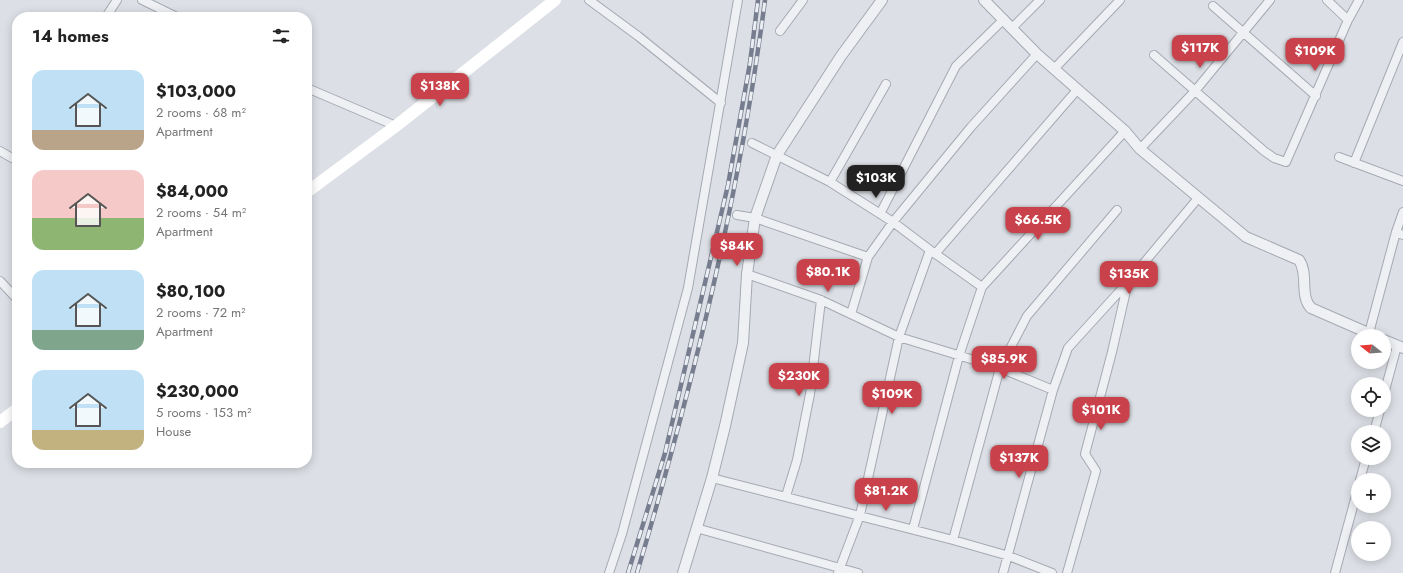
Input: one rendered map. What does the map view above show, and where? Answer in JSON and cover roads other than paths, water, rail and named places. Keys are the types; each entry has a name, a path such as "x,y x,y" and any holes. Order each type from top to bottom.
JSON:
{"main road":[{"path":"312,188 396,126 555,0"},
{"path":"0,422 12,413"}],"street":[{"path":"109,12 117,0"},
{"path":"142,0 167,12"},
{"path":"589,0 638,36 721,103"},
{"path":"609,573 622,534 688,288 738,0"},
{"path":"780,31 803,0"},
{"path":"683,573 712,478 743,343 747,274 755,218 777,155 841,56 882,0"},
{"path":"984,0 1037,54 1125,131 1140,149 1246,236 1299,260 1304,271 1305,297 1311,308 1358,329"},
{"path":"1012,28 1040,0"},
{"path":"1054,69 1120,0"},
{"path":"1140,149 1195,91 1270,0"},
{"path":"1326,0 1348,20"},
{"path":"1154,55 1264,151 1274,158 1286,162 1348,20 1359,0"},
{"path":"1213,6 1316,96"},
{"path":"880,214 956,66 1004,19"},
{"path":"1354,162 1399,62 1403,42"},
{"path":"851,314 868,257 893,222 971,127 1037,54"},
{"path":"830,182 886,84"},
{"path":"312,90 396,126"},
{"path":"839,571 860,515 899,337 933,252 1077,90"},
{"path":"913,529 959,356 982,287 1125,131"},
{"path":"752,143 830,182 893,222 982,287"},
{"path":"0,151 12,158"},
{"path":"1339,157 1403,181"},
{"path":"1003,573 1009,556 1054,390 1068,348 1128,282 1199,196"},
{"path":"953,540 1000,368 1027,316 1117,210"},
{"path":"1374,329 1400,234 1403,212"},
{"path":"737,215 755,218 868,257"},
{"path":"747,274 821,300 899,337 1000,368 1054,390"},
{"path":"0,281 12,293"},
{"path":"1067,573 1096,470 1085,454 1112,352 1128,282"},
{"path":"786,496 797,460 810,394 821,300"},
{"path":"1390,377 1400,347"},
{"path":"712,478 953,540 1009,556 1052,573"},
{"path":"1335,573 1351,513"},
{"path":"696,528 839,571 858,573"}],"railway":[{"path":"628,573 665,453 728,185 750,63 758,0"},
{"path":"637,573 658,502 696,360 713,289 755,73 765,0"}]}
